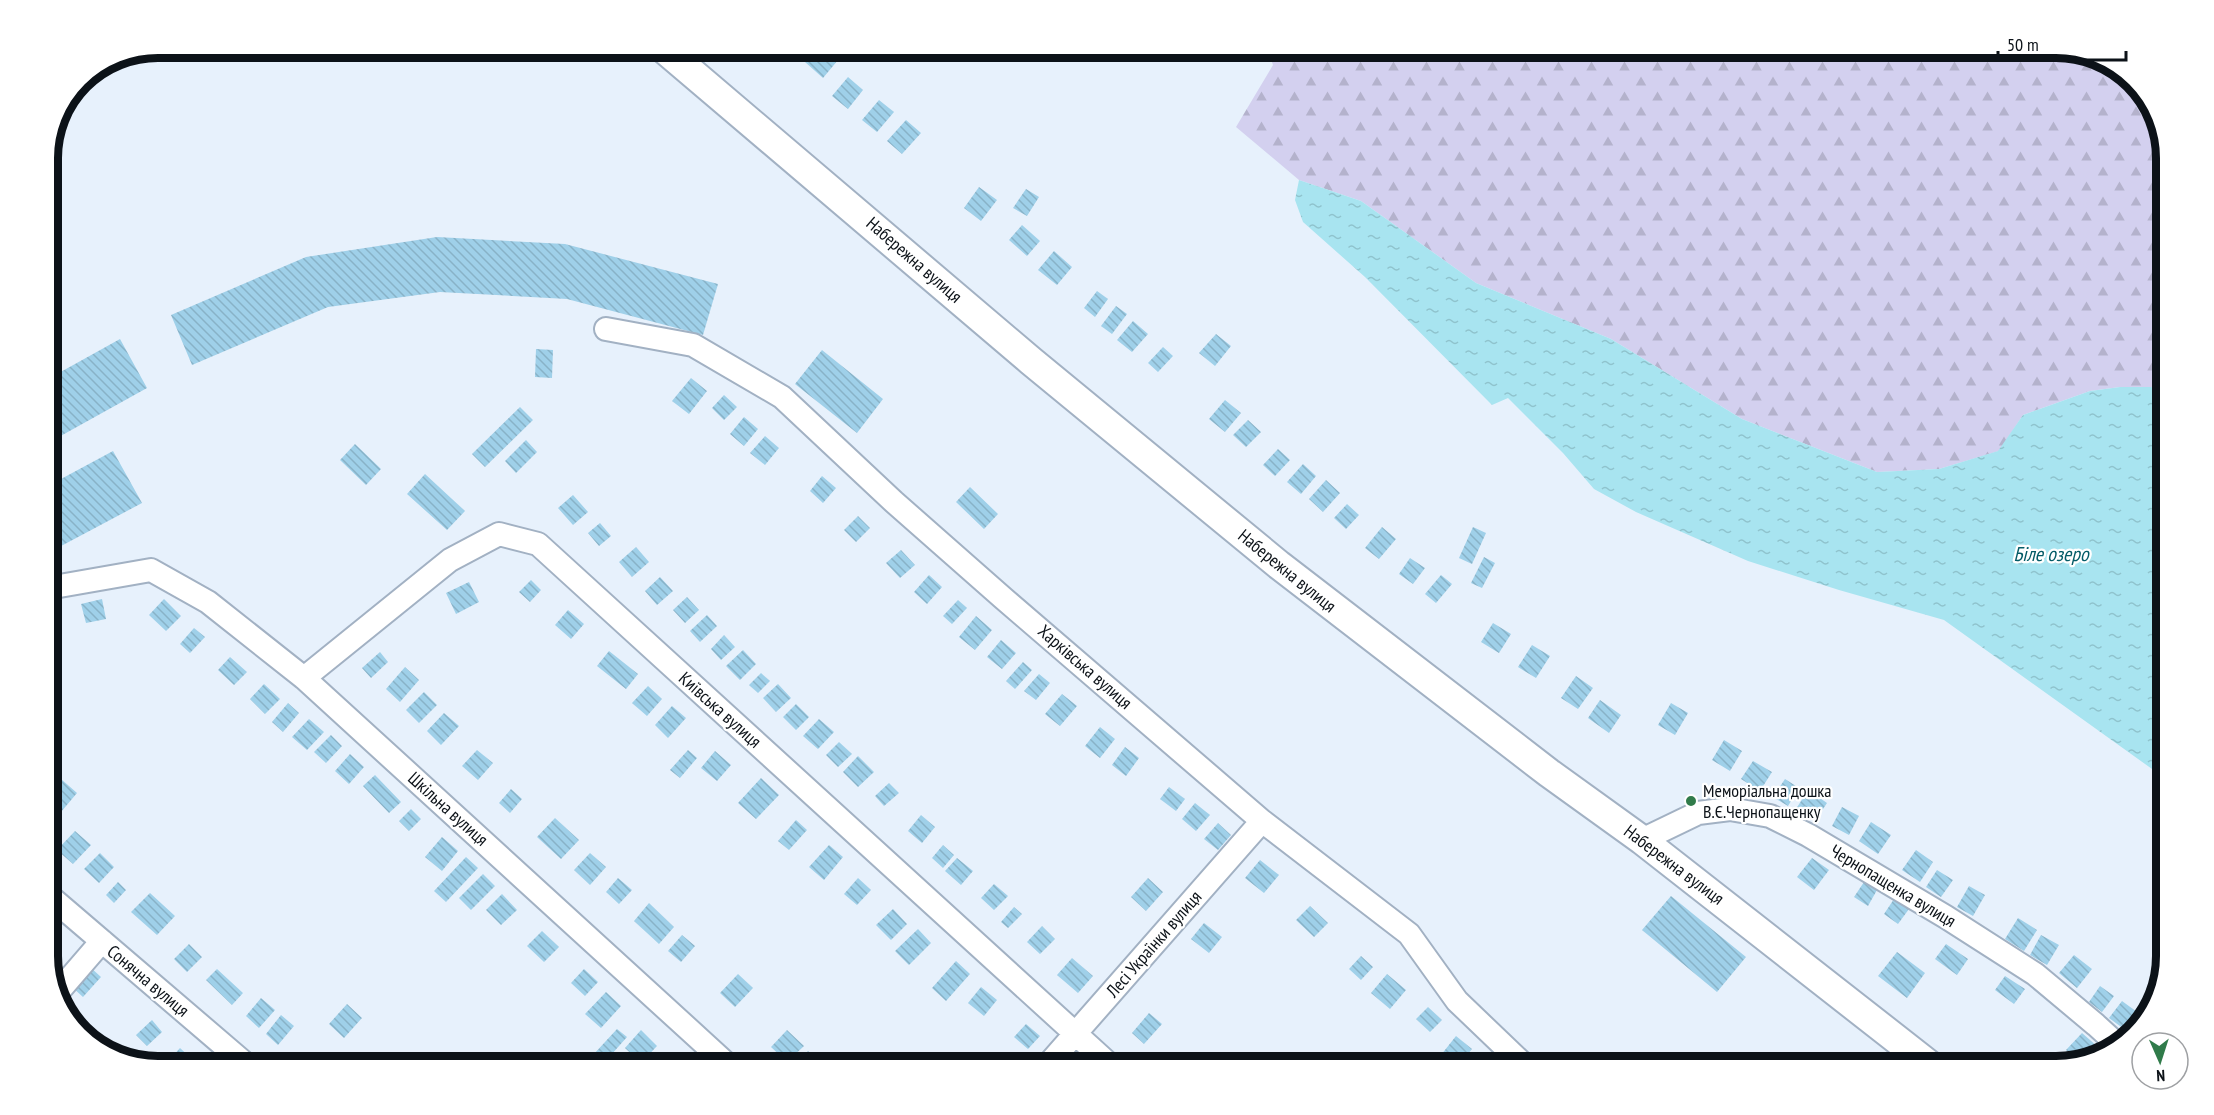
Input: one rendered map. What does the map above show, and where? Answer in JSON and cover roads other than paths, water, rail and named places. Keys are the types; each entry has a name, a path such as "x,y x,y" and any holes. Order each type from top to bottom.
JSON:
{"main road":[{"name":"Набережна вулиця","path":"675,58 1032,361 1279,565 1520,751 1642,840 1918,1056"}],"street":[{"name":"Харківська вулиця","path":"606,328 693,345 782,397 1003,598 1262,821 1409,934 1457,1001 1514,1056"},
{"name":"Київська вулиця","path":"304,678 450,560 499,534 538,544 1100,1056"},
{"name":"Шкільна вулиця","path":"59,586 151,570 208,602 304,678 718,1056"},
{"name":"Чернопащенка вулиця","path":"1642,840 1698,813 1730,809 1770,816 1808,834 2035,974 2112,1039"},
{"name":"Лесі Українки вулиця","path":"1056,1056 1262,821"},
{"name":"Сонячна вулиця","path":"59,904 236,1056"},
{"path":"63,986 102,941"}],"water":[{"name":"Біле озеро","path":"1299,180 1361,201 1476,283 1611,339 1742,419 1877,472 1939,469 1998,451 2023,415 2090,391 2120,387 2155,388 2156,772 1944,620 1748,561 1636,512 1594,489 1563,453 1508,398 1492,405 1365,277 1303,222 1295,200"}],"place":[{"name":"Меморіальна дошка В.Є.Чернопащенку","path":"1691,801"}]}
